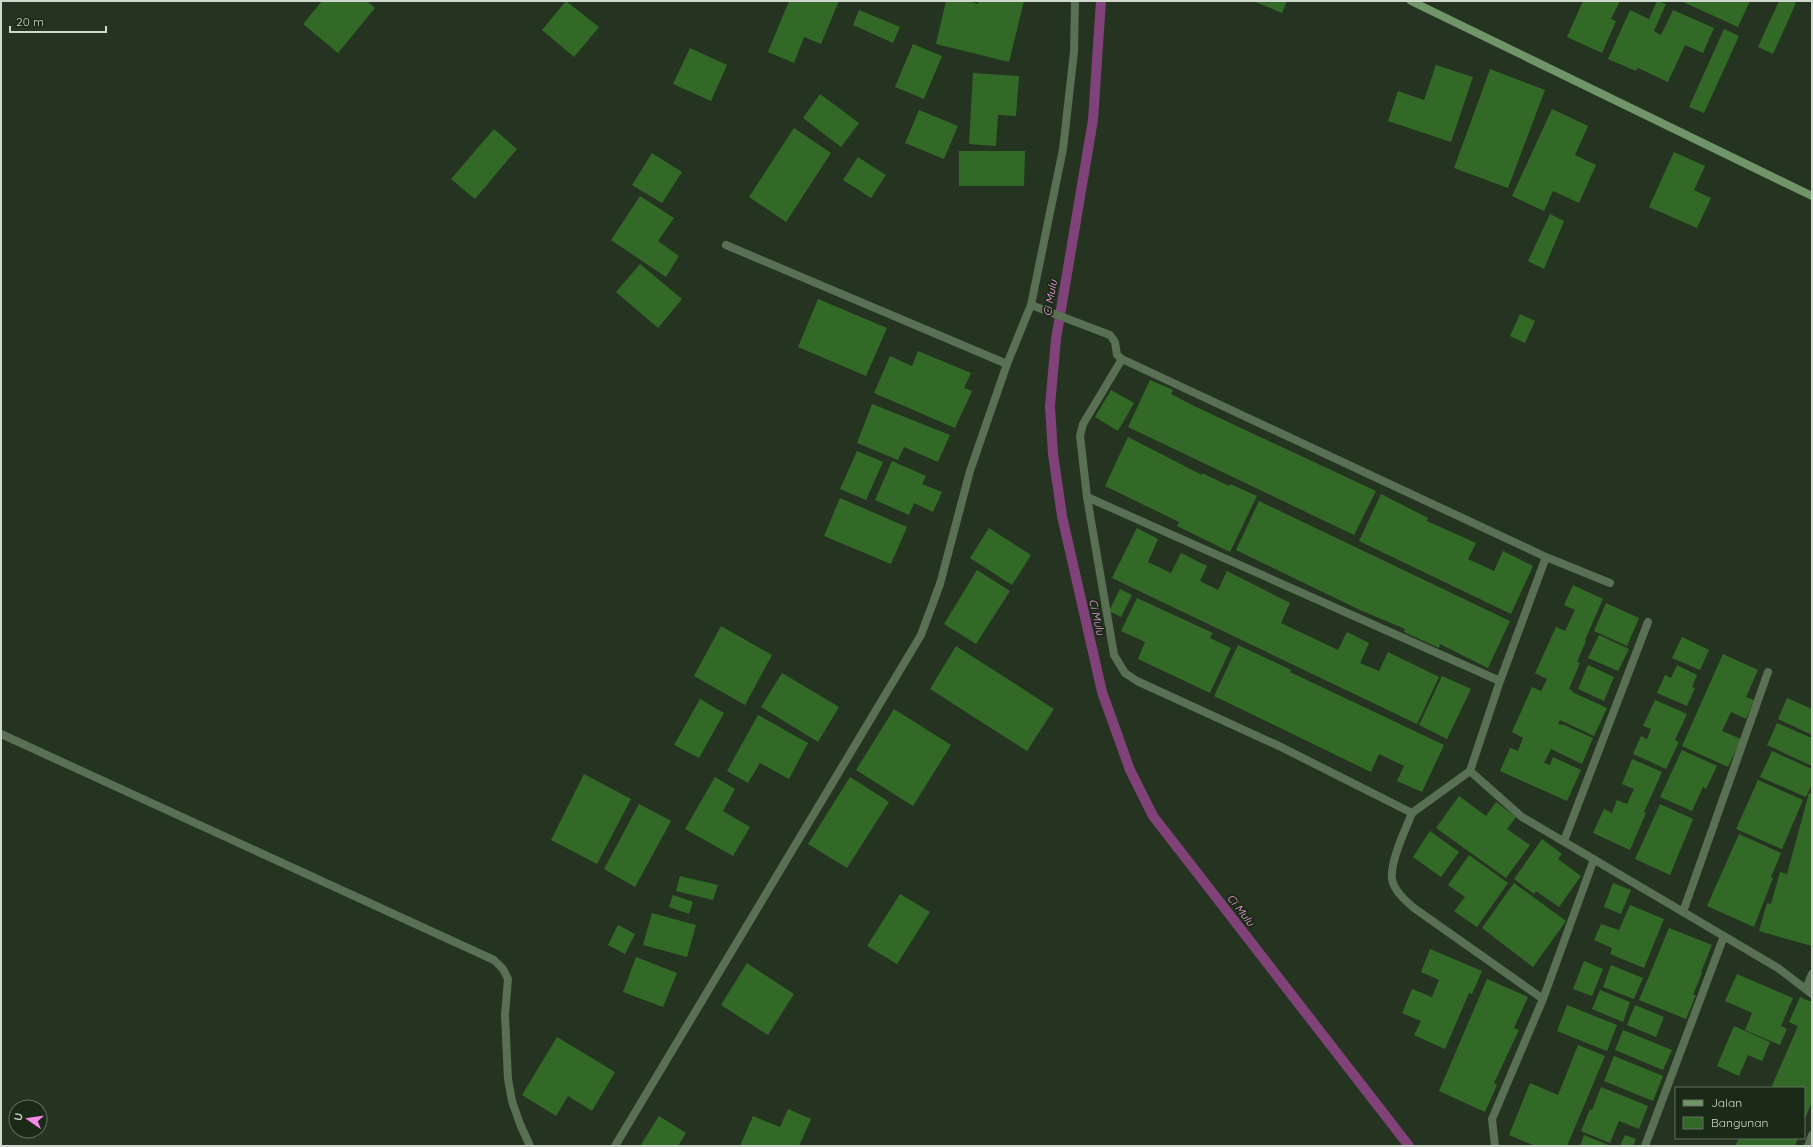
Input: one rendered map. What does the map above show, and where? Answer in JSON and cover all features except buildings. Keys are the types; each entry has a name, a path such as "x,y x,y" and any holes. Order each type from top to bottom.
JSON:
{"street":[{"path":"615,1146 921,635 940,584 970,471 1007,364 1031,305 1063,149 1074,52 1075,1"},
{"path":"1410,1 1812,196"},
{"path":"726,245 1007,364"},
{"path":"1031,305 1110,335 1115,342 1117,355 1122,359 1546,557 1610,583"},
{"path":"1122,359 1086,419 1080,436 1087,497 1114,655 1125,673 1136,681 1279,746 1412,813"},
{"path":"1087,497 1500,682"},
{"path":"1543,999 1414,908 1403,898 1392,879 1393,866 1412,813 1470,771 1500,682 1546,557"},
{"path":"1564,841 1648,622"},
{"path":"1683,912 1768,672"},
{"path":"1,734 494,960 503,969 508,980 505,1015 508,1079 512,1101 530,1146"},
{"path":"1470,771 1522,817 1778,968 1809,992 1812,974"},
{"path":"1495,1146 1492,1119 1543,999 1594,859"},
{"path":"1645,1146 1724,936"},
{"path":"1808,1146 1812,1135"}],"waterway":[{"name":"Ci Mulu","path":"1101,1 1093,120 1056,339 1050,406 1053,454 1062,516 1102,692 1130,770 1153,816 1409,1146"}]}
